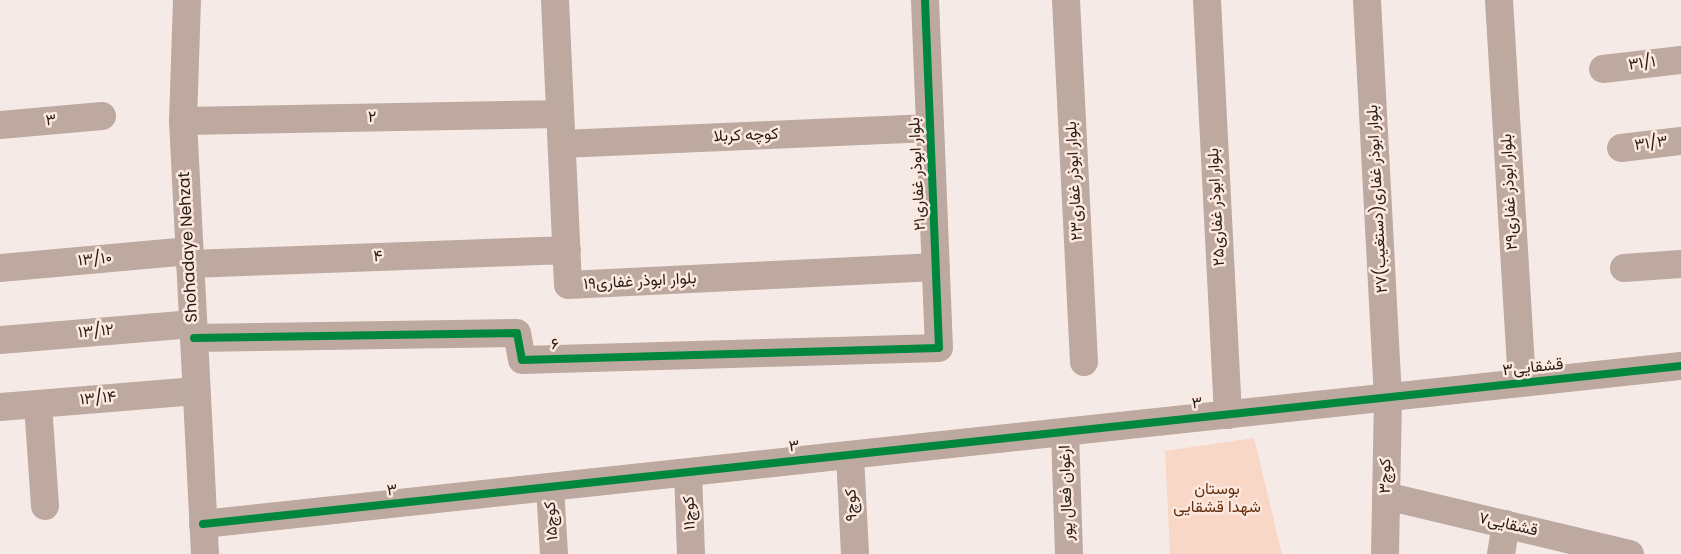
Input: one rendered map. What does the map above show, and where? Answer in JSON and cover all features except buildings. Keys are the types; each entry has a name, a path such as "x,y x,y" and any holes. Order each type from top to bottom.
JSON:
{"street":[{"name":"Shohadaye Nehzat","path":"187,0 182,121 205,554"},
{"name":"بلوار ابوذر غفاری۱۹","path":"555,0 568,285 936,267"},
{"name":"۲۱بلوار ابوذر غفاری","path":"925,0 940,348"},
{"name":"بلوار ابوذر غفاری۲۳","path":"1066,0 1084,362"},
{"name":"بلوار ابوذر غفاری۲۵","path":"1207,0 1228,415"},
{"name":"۲۷بلوار ابوذر غفاری(دستغیب)","path":"1367,0 1388,398"},
{"name":"بلوار ابوذر غفاری۲۹","path":"1499,0 1522,383"},
{"name":"۳۱/۱","path":"1603,69 1681,60"},
{"name":"۲","path":"182,121 560,114"},
{"name":"۳","path":"0,125 102,116"},
{"name":"کوچه کربلا","path":"562,144 930,128"},
{"name":"۳۱/۳","path":"1621,148 1681,140"},
{"name":"۴","path":"190,258 567,250"},
{"name":"۱۳/۱۰","path":"0,268 190,258"},
{"path":"1624,268 1681,264"},
{"name":"۱۳/۱۲","path":"0,340 193,331"},
{"name":"۶","path":"193,331 517,333 522,360 940,348"},
{"name":"۳قشقایی","path":"1388,398 1681,366"},
{"name":"۱۳/۱۴","path":"0,408 196,391"},
{"name":"۳","path":"203,524 1388,398"},
{"name":"۳کوچ","path":"1385,554 1388,398"},
{"path":"38,404 45,506"},
{"name":"ارغوان فعال پور","path":"1065,432 1069,554"},
{"name":"۹کوچ","path":"850,455 854,554"},
{"name":"۱۱کوچ","path":"688,473 691,554"},
{"name":"۱۵کوچ","path":"550,487 554,554"},
{"name":"۷قشقایی","path":"1386,496 1630,554"},
{"path":"1501,554 1506,524"}],"green space":[{"name":"بوستان شهدا قشقایی","path":"1254,438 1282,554 1170,554 1165,451"}],"cycle path":[{"path":"194,338 517,333 522,360 939,348 925,0"},
{"path":"203,524 1681,366"}]}
